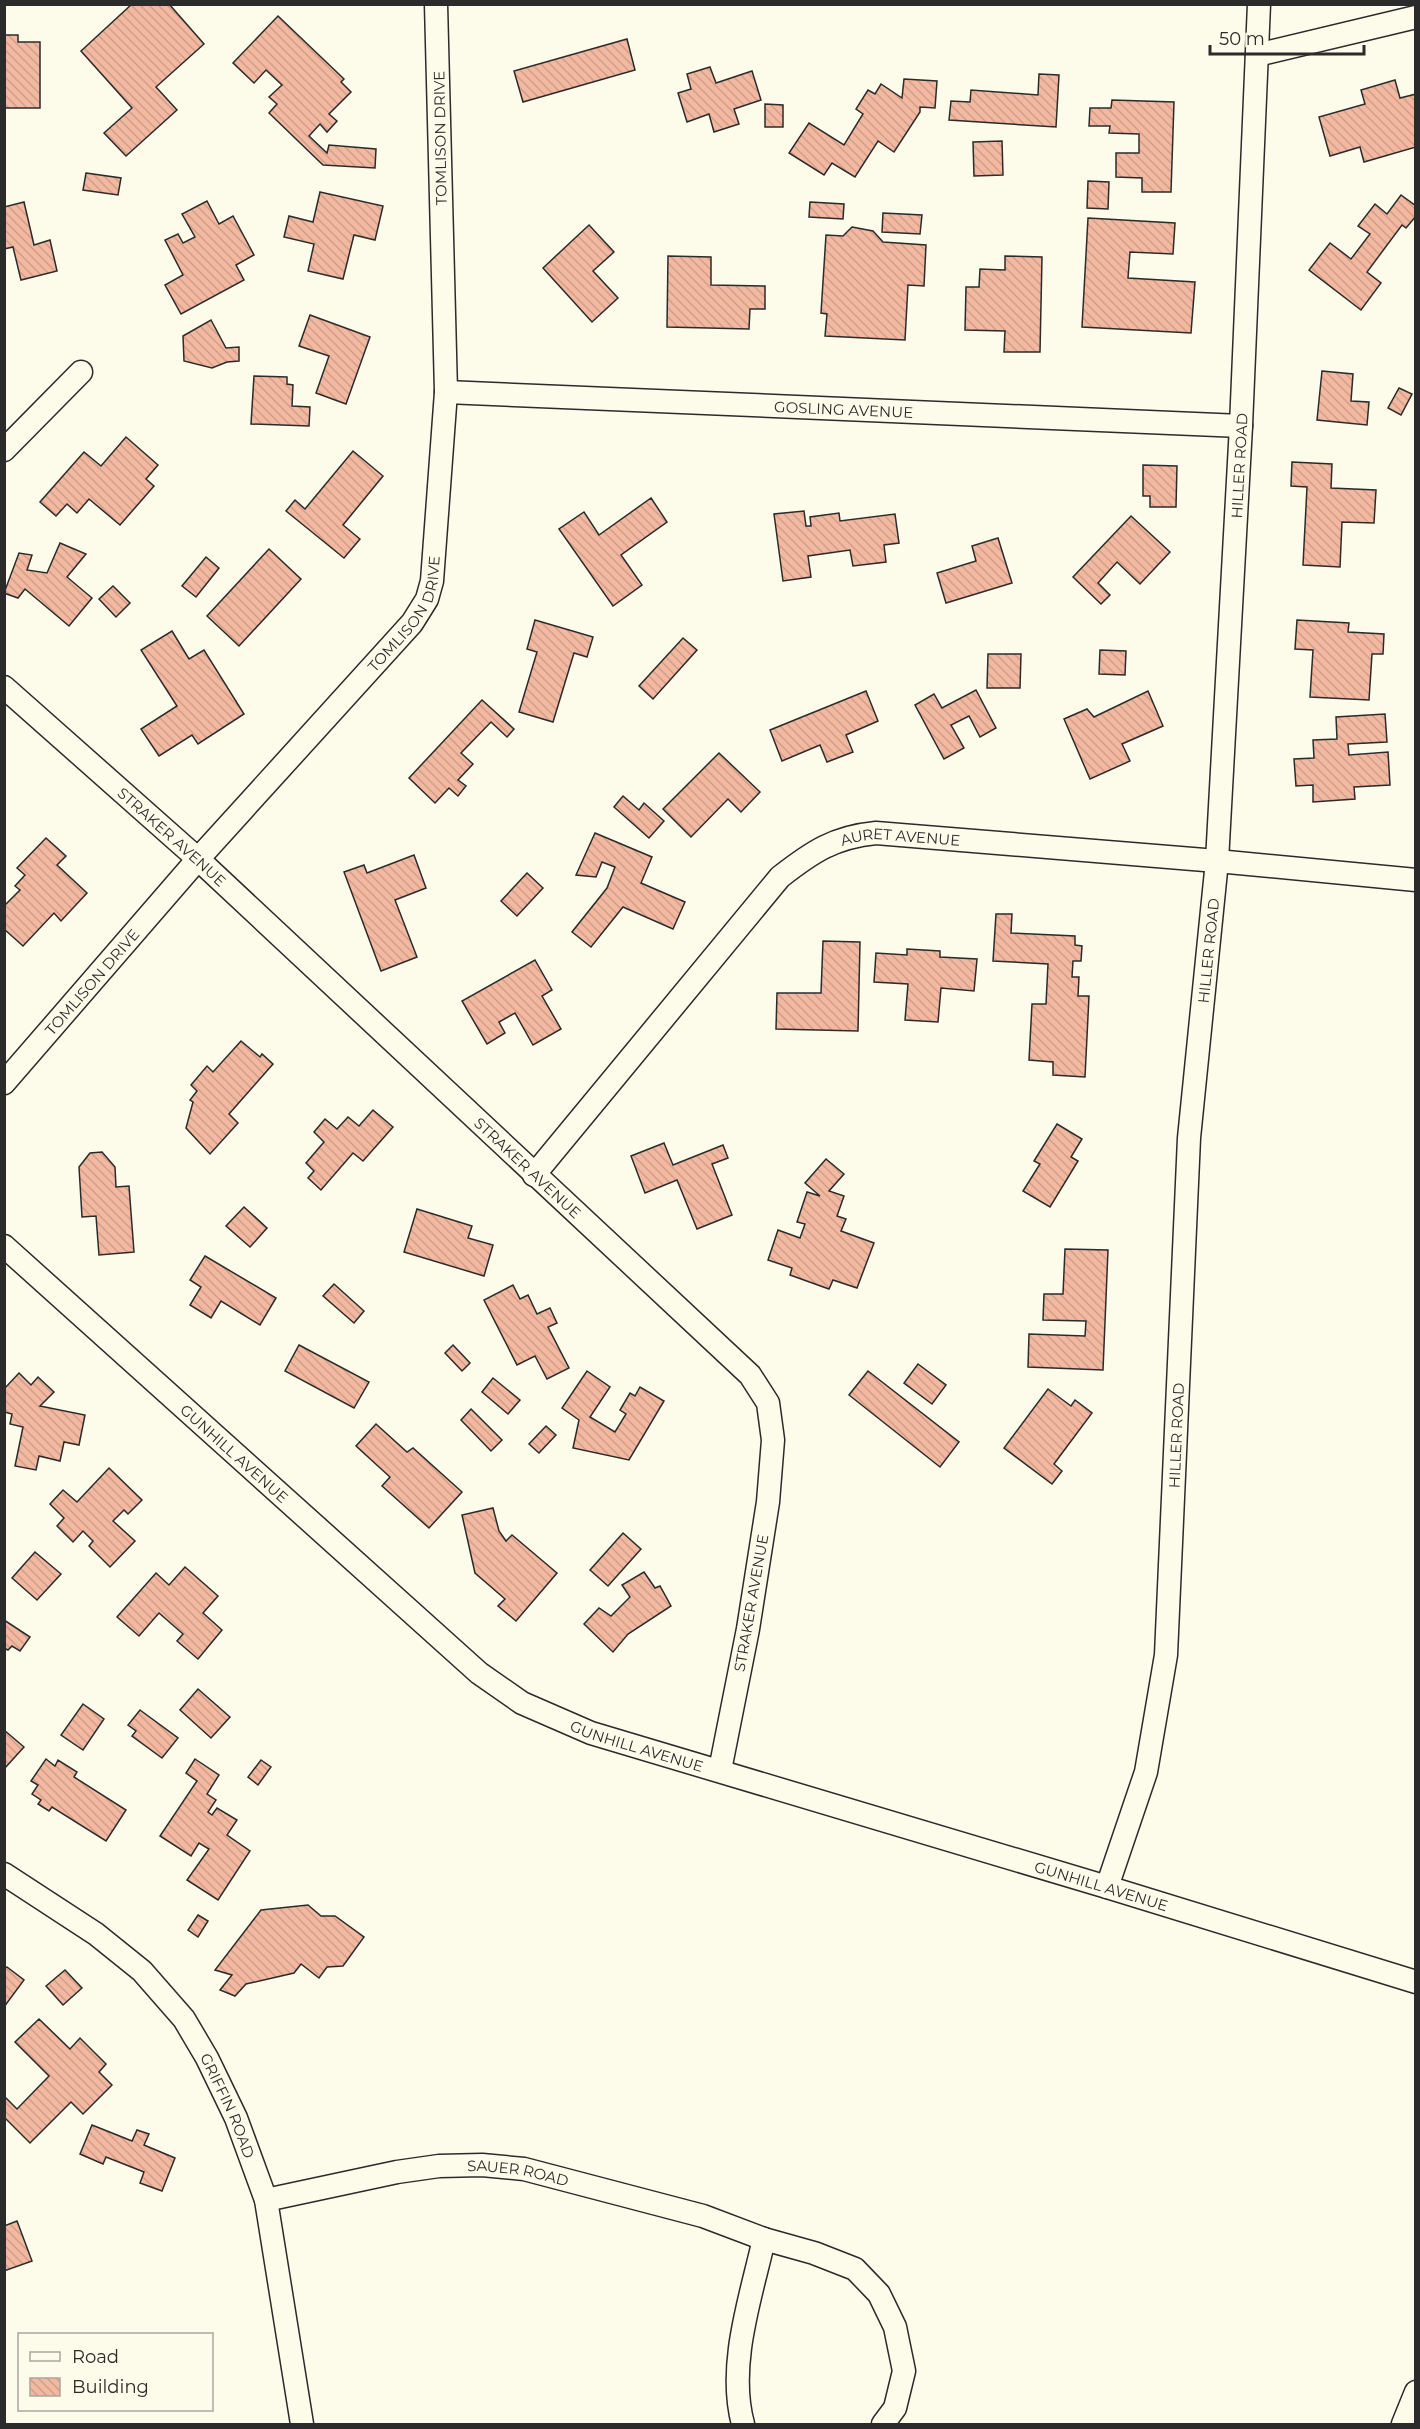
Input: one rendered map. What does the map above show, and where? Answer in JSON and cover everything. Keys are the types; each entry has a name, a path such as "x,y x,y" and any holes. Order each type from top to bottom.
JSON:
{"street":[{"name":"TOMLISON DRIVE","path":"4,1083 198,859 412,623 427,599 434,562 446,392 436,4"},
{"name":"HILLER ROAD","path":"1107,1887 1146,1772 1166,1655 1189,1138 1217,861 1241,426 1259,4"},
{"path":"1257,55 1416,17"},
{"path":"4,450 81,372"},
{"name":"GOSLING AVENUE","path":"446,392 1241,426"},
{"name":"STRAKER AVENUE","path":"4,687 198,859 750,1375 768,1403 773,1440 768,1502 748,1629 720,1770"},
{"name":"AURET AVENUE","path":"534,1175 780,877 815,850 850,836 876,833 1416,880"},
{"name":"GUNHILL AVENUE","path":"4,1246 479,1673 522,1703 555,1720 591,1733 720,1770 1416,1982"},
{"name":"GRIFFIN ROAD","path":"4,1874 96,1934 142,1971 184,2019 236,2118 266,2200 302,2424"},
{"name":"SAUER ROAD","path":"266,2200 397,2172 439,2166 482,2165 524,2169 577,2181 703,2216 764,2239 814,2253 855,2269 879,2295 895,2326 904,2371 895,2408 884,2424"},
{"path":"743,2424 737,2403 739,2360 764,2239"},
{"path":"1403,2424 1416,2392"}],"building":[{"path":"132,4 169,4 204,44 156,87 177,110 126,156 104,133 132,108 81,51"},
{"path":"278,16 344,79 341,82 351,92 329,114 337,121 327,132 320,124 309,136 327,153 329,145 376,149 375,168 323,165 269,113 277,104 269,97 282,85 266,70 254,83 233,63"},
{"path":"4,35 18,35 18,42 40,42 40,108 4,108"},
{"path":"627,39 635,70 523,102 514,71"},
{"path":"710,67 716,83 752,71 761,100 734,109 739,124 714,132 709,114 687,122 678,93 691,89 687,74"},
{"path":"1039,74 1059,75 1056,127 949,120 951,101 970,102 971,90 1038,95"},
{"path":"904,79 937,81 935,108 920,107 920,112 894,152 878,141 855,177 832,163 824,175 789,153 809,123 844,145 863,114 856,109 868,90 875,94 881,84 902,98"},
{"path":"1395,80 1400,98 1416,94 1416,147 1364,162 1360,147 1330,156 1319,117 1365,104 1361,90"},
{"path":"1112,100 1174,102 1171,192 1142,192 1142,178 1116,177 1116,153 1139,153 1139,134 1109,133 1110,126 1089,126 1090,108 1111,108"},
{"path":"765,104 783,105 783,127 765,127"},
{"path":"1002,141 1003,175 974,176 973,142"},
{"path":"86,173 121,178 118,195 83,190"},
{"path":"1088,181 1109,182 1108,209 1087,208"},
{"path":"320,192 383,206 375,240 354,235 343,279 308,271 314,244 284,237 289,216 313,222"},
{"path":"1401,195 1416,206 1416,216 1406,228 1402,225 1367,272 1381,283 1361,310 1309,270 1330,243 1351,259 1370,234 1358,226 1375,204 1387,214"},
{"path":"207,201 219,224 233,216 254,255 236,265 244,280 181,314 165,285 183,275 165,240 178,234 183,243 195,237 182,214"},
{"path":"24,202 34,245 50,240 57,271 21,280 13,247 4,249 4,207"},
{"path":"810,202 844,204 843,219 809,217"},
{"path":"883,213 922,215 920,234 882,232"},
{"path":"1088,218 1175,223 1173,254 1130,252 1128,278 1195,282 1191,333 1082,327"},
{"path":"589,225 614,252 593,271 618,298 592,322 543,268"},
{"path":"852,227 873,231 883,242 926,245 924,286 908,285 905,340 825,336 827,314 821,313 826,235 843,236"},
{"path":"668,256 711,257 711,285 765,286 765,309 750,309 749,329 667,327"},
{"path":"1005,256 1042,257 1040,352 1004,352 1005,331 965,330 966,287 979,287 980,269 1005,270"},
{"path":"310,315 370,337 346,404 316,393 329,356 299,346"},
{"path":"211,320 226,348 239,347 239,361 227,362 212,368 184,361 183,336"},
{"path":"1322,371 1353,374 1351,401 1369,402 1367,425 1317,420"},
{"path":"254,376 287,377 287,384 293,385 292,406 310,407 309,426 251,424"},
{"path":"1399,388 1412,394 1401,415 1388,408"},
{"path":"126,437 158,465 146,479 154,486 120,525 89,499 77,513 67,504 56,516 40,502 84,452 101,466"},
{"path":"353,451 383,476 343,525 360,539 344,558 286,511 295,500 305,509"},
{"path":"1292,462 1332,464 1331,488 1376,490 1374,523 1342,522 1340,567 1303,565 1307,487 1291,486"},
{"path":"1143,465 1177,466 1176,507 1150,507 1150,496 1143,496"},
{"path":"651,498 667,522 621,555 642,585 613,606 559,529 584,512 599,535"},
{"path":"804,511 806,526 811,526 810,517 839,513 840,521 895,514 899,543 884,545 886,562 853,566 850,550 808,556 811,577 783,581 774,514"},
{"path":"1131,516 1170,552 1140,584 1117,562 1098,583 1110,595 1101,604 1073,577"},
{"path":"998,538 1012,583 946,603 937,573 976,561 972,546"},
{"path":"60,543 86,554 67,577 92,598 69,626 25,589 18,598 4,593 19,553 32,555 27,570 47,573"},
{"path":"269,549 301,579 239,646 207,616"},
{"path":"206,557 219,568 196,597 182,586"},
{"path":"113,586 130,603 116,617 99,599"},
{"path":"535,620 593,637 587,657 574,653 553,722 519,712 537,652 527,649"},
{"path":"1297,620 1349,623 1348,632 1384,634 1383,654 1372,654 1369,700 1310,697 1313,650 1295,649"},
{"path":"172,631 189,659 204,650 244,714 198,744 192,735 159,756 141,729 177,706 141,650"},
{"path":"683,638 697,650 653,699 639,686"},
{"path":"1100,650 1126,651 1125,675 1099,674"},
{"path":"988,654 1021,654 1020,688 987,688"},
{"path":"976,690 996,728 980,737 969,716 951,725 964,748 944,759 915,705 934,694 942,708"},
{"path":"866,691 878,721 846,735 853,752 827,762 820,745 782,761 770,730"},
{"path":"1148,691 1163,726 1122,744 1130,761 1090,779 1064,719 1087,709 1094,717"},
{"path":"482,700 514,729 507,737 491,722 461,753 473,764 458,780 466,786 458,796 449,788 435,803 409,778"},
{"path":"1385,714 1387,742 1348,744 1349,755 1388,752 1390,785 1354,787 1355,799 1313,802 1313,785 1296,786 1294,759 1314,758 1313,740 1337,739 1336,717"},
{"path":"719,753 760,792 741,812 728,799 691,837 663,809"},
{"path":"623,796 639,810 644,803 664,821 649,838 614,807"},
{"path":"595,833 652,857 641,883 685,902 673,929 623,907 591,947 572,932 607,888 615,867 602,862 596,877 576,875"},
{"path":"46,838 66,856 57,865 87,893 61,921 54,913 23,946 4,929 4,906 20,890 15,886 25,875 17,868"},
{"path":"414,855 426,888 395,900 417,957 381,971 344,872 364,865 367,873"},
{"path":"527,873 543,888 517,916 501,901"},
{"path":"996,914 1012,914 1011,933 1075,936 1075,945 1082,946 1081,961 1073,961 1072,977 1079,977 1078,996 1089,996 1085,1077 1053,1075 1053,1062 1029,1060 1032,1004 1046,1004 1048,964 993,961"},
{"path":"823,941 860,942 858,1031 776,1029 777,993 821,993"},
{"path":"907,949 940,951 940,957 977,959 974,991 941,988 938,1022 905,1020 908,984 874,982 876,953 907,955"},
{"path":"535,960 552,990 542,996 561,1029 533,1045 515,1013 499,1022 505,1033 487,1044 462,1001"},
{"path":"241,1041 260,1057 262,1054 273,1064 229,1114 238,1123 210,1154 186,1128 193,1102 190,1100 197,1091 191,1085 207,1066 213,1072"},
{"path":"373,1110 393,1127 363,1161 353,1153 321,1190 308,1178 314,1171 306,1163 324,1142 314,1132 325,1119 337,1129 348,1117 359,1126"},
{"path":"1057,1124 1082,1139 1071,1157 1078,1161 1050,1207 1023,1191 1040,1164 1034,1161"},
{"path":"664,1143 673,1165 723,1145 728,1158 712,1164 732,1215 697,1229 677,1180 645,1193 631,1156"},
{"path":"102,1152 115,1167 116,1187 129,1186 134,1252 99,1255 96,1216 82,1217 79,1167 90,1153"},
{"path":"826,1159 844,1174 829,1191 844,1196 837,1216 846,1219 841,1231 874,1243 857,1288 833,1280 829,1289 790,1275 792,1268 768,1260 778,1230 800,1238 805,1224 797,1222 807,1192 820,1196 805,1183"},
{"path":"244,1207 267,1228 250,1247 226,1226"},
{"path":"417,1209 472,1226 468,1238 493,1245 484,1276 404,1252"},
{"path":"1065,1249 1108,1250 1103,1370 1028,1367 1029,1334 1085,1336 1086,1321 1043,1320 1044,1294 1063,1294"},
{"path":"205,1256 276,1298 260,1325 221,1301 211,1318 190,1305 201,1287 190,1280"},
{"path":"334,1284 364,1311 354,1323 323,1296"},
{"path":"513,1285 520,1299 528,1295 537,1314 550,1308 557,1323 548,1327 569,1368 547,1379 535,1356 517,1365 484,1300"},
{"path":"299,1345 369,1382 354,1408 285,1371"},
{"path":"453,1345 470,1363 462,1371 445,1353"},
{"path":"918,1364 946,1385 932,1404 904,1383"},
{"path":"587,1371 610,1387 590,1417 615,1432 626,1414 620,1410 630,1393 635,1396 640,1387 664,1401 629,1460 573,1448 579,1420 562,1408"},
{"path":"868,1371 959,1442 940,1467 849,1395"},
{"path":"19,1373 31,1385 38,1377 54,1392 40,1406 85,1415 79,1445 64,1442 60,1461 39,1456 36,1470 15,1466 23,1427 10,1424 12,1414 4,1412 4,1389"},
{"path":"493,1378 520,1400 508,1414 482,1392"},
{"path":"1048,1389 1071,1406 1075,1400 1092,1413 1054,1464 1062,1471 1052,1484 1004,1448"},
{"path":"471,1409 502,1440 491,1451 461,1420"},
{"path":"376,1424 407,1452 413,1448 462,1492 429,1528 382,1486 390,1477 356,1446"},
{"path":"546,1426 556,1435 539,1453 529,1444"},
{"path":"109,1468 142,1500 128,1514 124,1510 113,1521 135,1541 110,1567 89,1546 93,1541 83,1531 73,1542 57,1526 64,1518 50,1504 63,1490 77,1502"},
{"path":"493,1508 499,1531 506,1541 512,1535 557,1573 516,1621 498,1606 505,1599 475,1573 462,1515"},
{"path":"623,1533 641,1549 608,1586 590,1570"},
{"path":"35,1552 61,1574 37,1600 12,1578"},
{"path":"185,1567 218,1596 203,1613 222,1630 198,1659 177,1641 183,1634 159,1613 139,1636 117,1617 156,1573 169,1585"},
{"path":"644,1572 655,1588 660,1586 671,1606 628,1634 613,1652 584,1624 599,1608 611,1616 630,1597 622,1585"},
{"path":"4,1620 30,1637 20,1651 12,1646 8,1650 4,1648"},
{"path":"198,1689 230,1717 211,1738 180,1710"},
{"path":"83,1704 104,1719 83,1750 61,1735"},
{"path":"140,1710 178,1738 162,1758 132,1736 136,1731 128,1725"},
{"path":"4,1730 24,1747 4,1769"},
{"path":"46,1759 55,1766 58,1760 77,1772 74,1777 126,1810 106,1841 52,1807 49,1811 38,1804 41,1800 32,1794 38,1785 31,1781"},
{"path":"195,1759 219,1775 207,1794 216,1800 208,1812 212,1815 217,1808 237,1820 227,1835 250,1851 218,1900 187,1880 209,1849 199,1843 191,1856 160,1836 197,1781 186,1773"},
{"path":"261,1760 271,1767 258,1785 248,1777"},
{"path":"308,1905 321,1916 335,1916 364,1937 343,1966 327,1967 319,1978 301,1964 294,1973 246,1984 235,1996 220,1990 232,1975 215,1970 261,1910"},
{"path":"198,1915 208,1921 198,1937 188,1930"},
{"path":"7,1967 24,1980 4,2007 4,1968"},
{"path":"65,1970 82,1988 63,2005 46,1986"},
{"path":"39,2019 70,2049 80,2038 106,2064 99,2072 112,2085 83,2114 71,2102 30,2143 4,2117 4,2096 17,2109 49,2076 15,2042"},
{"path":"92,2125 132,2141 137,2130 149,2134 144,2145 175,2158 162,2191 140,2183 144,2172 106,2157 103,2164 80,2154"},
{"path":"17,2221 32,2261 4,2271 4,2226"}]}
